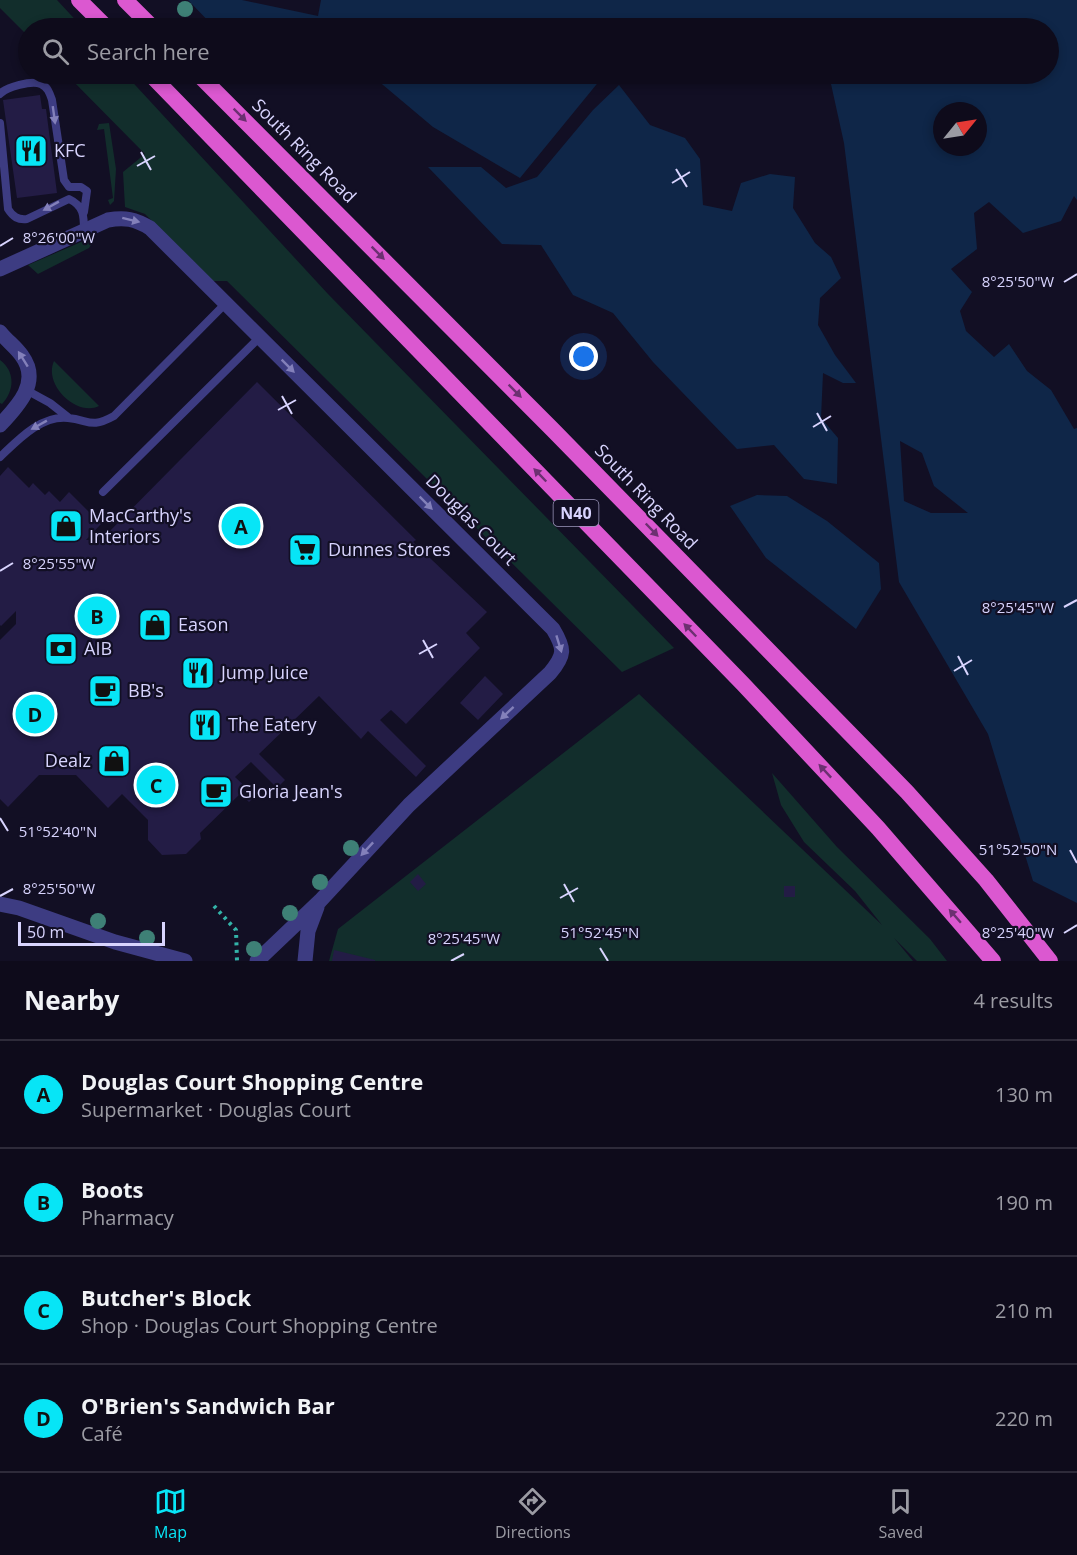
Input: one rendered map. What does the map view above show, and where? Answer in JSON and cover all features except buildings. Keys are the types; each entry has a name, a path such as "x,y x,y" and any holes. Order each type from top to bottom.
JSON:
{"highway":[{"path":"79,0 97,18"},
{"path":"124,0 143,18"},
{"name":"N40","path":"160,84 743,684 878,828 993,961"},
{"name":"South Ring Road","path":"208,84 553,430 907,792 986,880 1050,961"}],"street":[{"name":"Douglas Court","path":"0,269 108,220 123,217 138,220 150,228 553,629 562,646 560,660 550,673 409,805 320,901 257,961"},
{"path":"0,332 26,363 30,379 28,391 0,425"},
{"path":"305,961 308,931 320,901"},
{"path":"0,904 20,908 115,942 185,961"}],"lane":[{"path":"0,94 9,87 28,84"},
{"path":"42,84 48,90 52,100 64,180 69,187 81,187 87,191 84,231"},
{"path":"0,123 8,209 11,214 21,220 27,219 69,199 78,204 84,212"},
{"path":"0,457 37,426 53,419 69,418 87,423 104,421 114,416 225,304"},
{"path":"103,492 260,338"},
{"path":"28,391 50,403 69,418"}],"path":[{"path":"214,906 236,930 237,961"}],"green space":[{"path":"0,0 57,0 74,18 18,18 18,26 0,8"},
{"path":"76,84 134,84 328,294 674,648 622,672 227,281 212,281 145,214 125,207 123,172 145,154"},
{"path":"109,123 116,169 114,201 110,205 108,200 113,198 104,129 97,130 99,124"},
{"path":"88,239 93,242 89,248 38,274 28,265"},
{"path":"0,360 9,370 12,382 9,393 2,404 0,403"},
{"path":"54,361 99,406 81,407 64,397 53,380"},
{"path":"639,694 882,925 855,891 804,842 781,805 772,773 837,847 930,939 947,961 917,961 894,938 913,961 329,961 338,929"}],"water":[{"path":"188,0 242,0 318,16 321,0 1077,0 1077,200 1074,196 1061,221 1023,233 989,202 974,213 977,249 951,269 972,292 960,311 966,331 994,357 1009,344 1027,371 1051,390 1074,429 1077,428 1077,903 1033,881 988,734 899,582 844,143 831,84 1059,84 1059,18 205,18","holes":["900,441 922,453 934,486 968,513 931,513 904,501"]},
{"path":"382,84 597,84 520,178 433,127"},
{"path":"619,85 650,125 685,138 700,159 703,205 732,211 741,183 770,174 795,177 793,208 815,243 831,257 841,278 820,298 818,325 835,355 856,383 843,383 823,373 821,418 838,438 837,484 804,479 774,445 737,449 653,362 613,313 573,295 541,245 502,244 428,167 481,167 506,188 537,177 593,110"},
{"path":"757,495 787,496 827,521 879,563 881,589 856,629 766,558 730,506"}],"place":[{"name":"KFC","path":"31,151"},
{"name":"MacCarthy's Interiors","path":"66,526"},
{"name":"Douglas Court Shopping Centre","path":"241,526"},
{"name":"Dunnes Stores","path":"305,550"},
{"name":"Boots","path":"97,616"},
{"name":"Eason","path":"155,625"},
{"name":"AIB","path":"61,649"},
{"name":"Jump Juice","path":"198,673"},
{"name":"BB's","path":"105,691"},
{"name":"O'Brien's Sandwich Bar","path":"35,714"},
{"name":"The Eatery","path":"205,725"},
{"name":"Dealz","path":"114,761"},
{"name":"Butcher's Block","path":"156,785"},
{"name":"Gloria Jean's","path":"216,792"}]}
